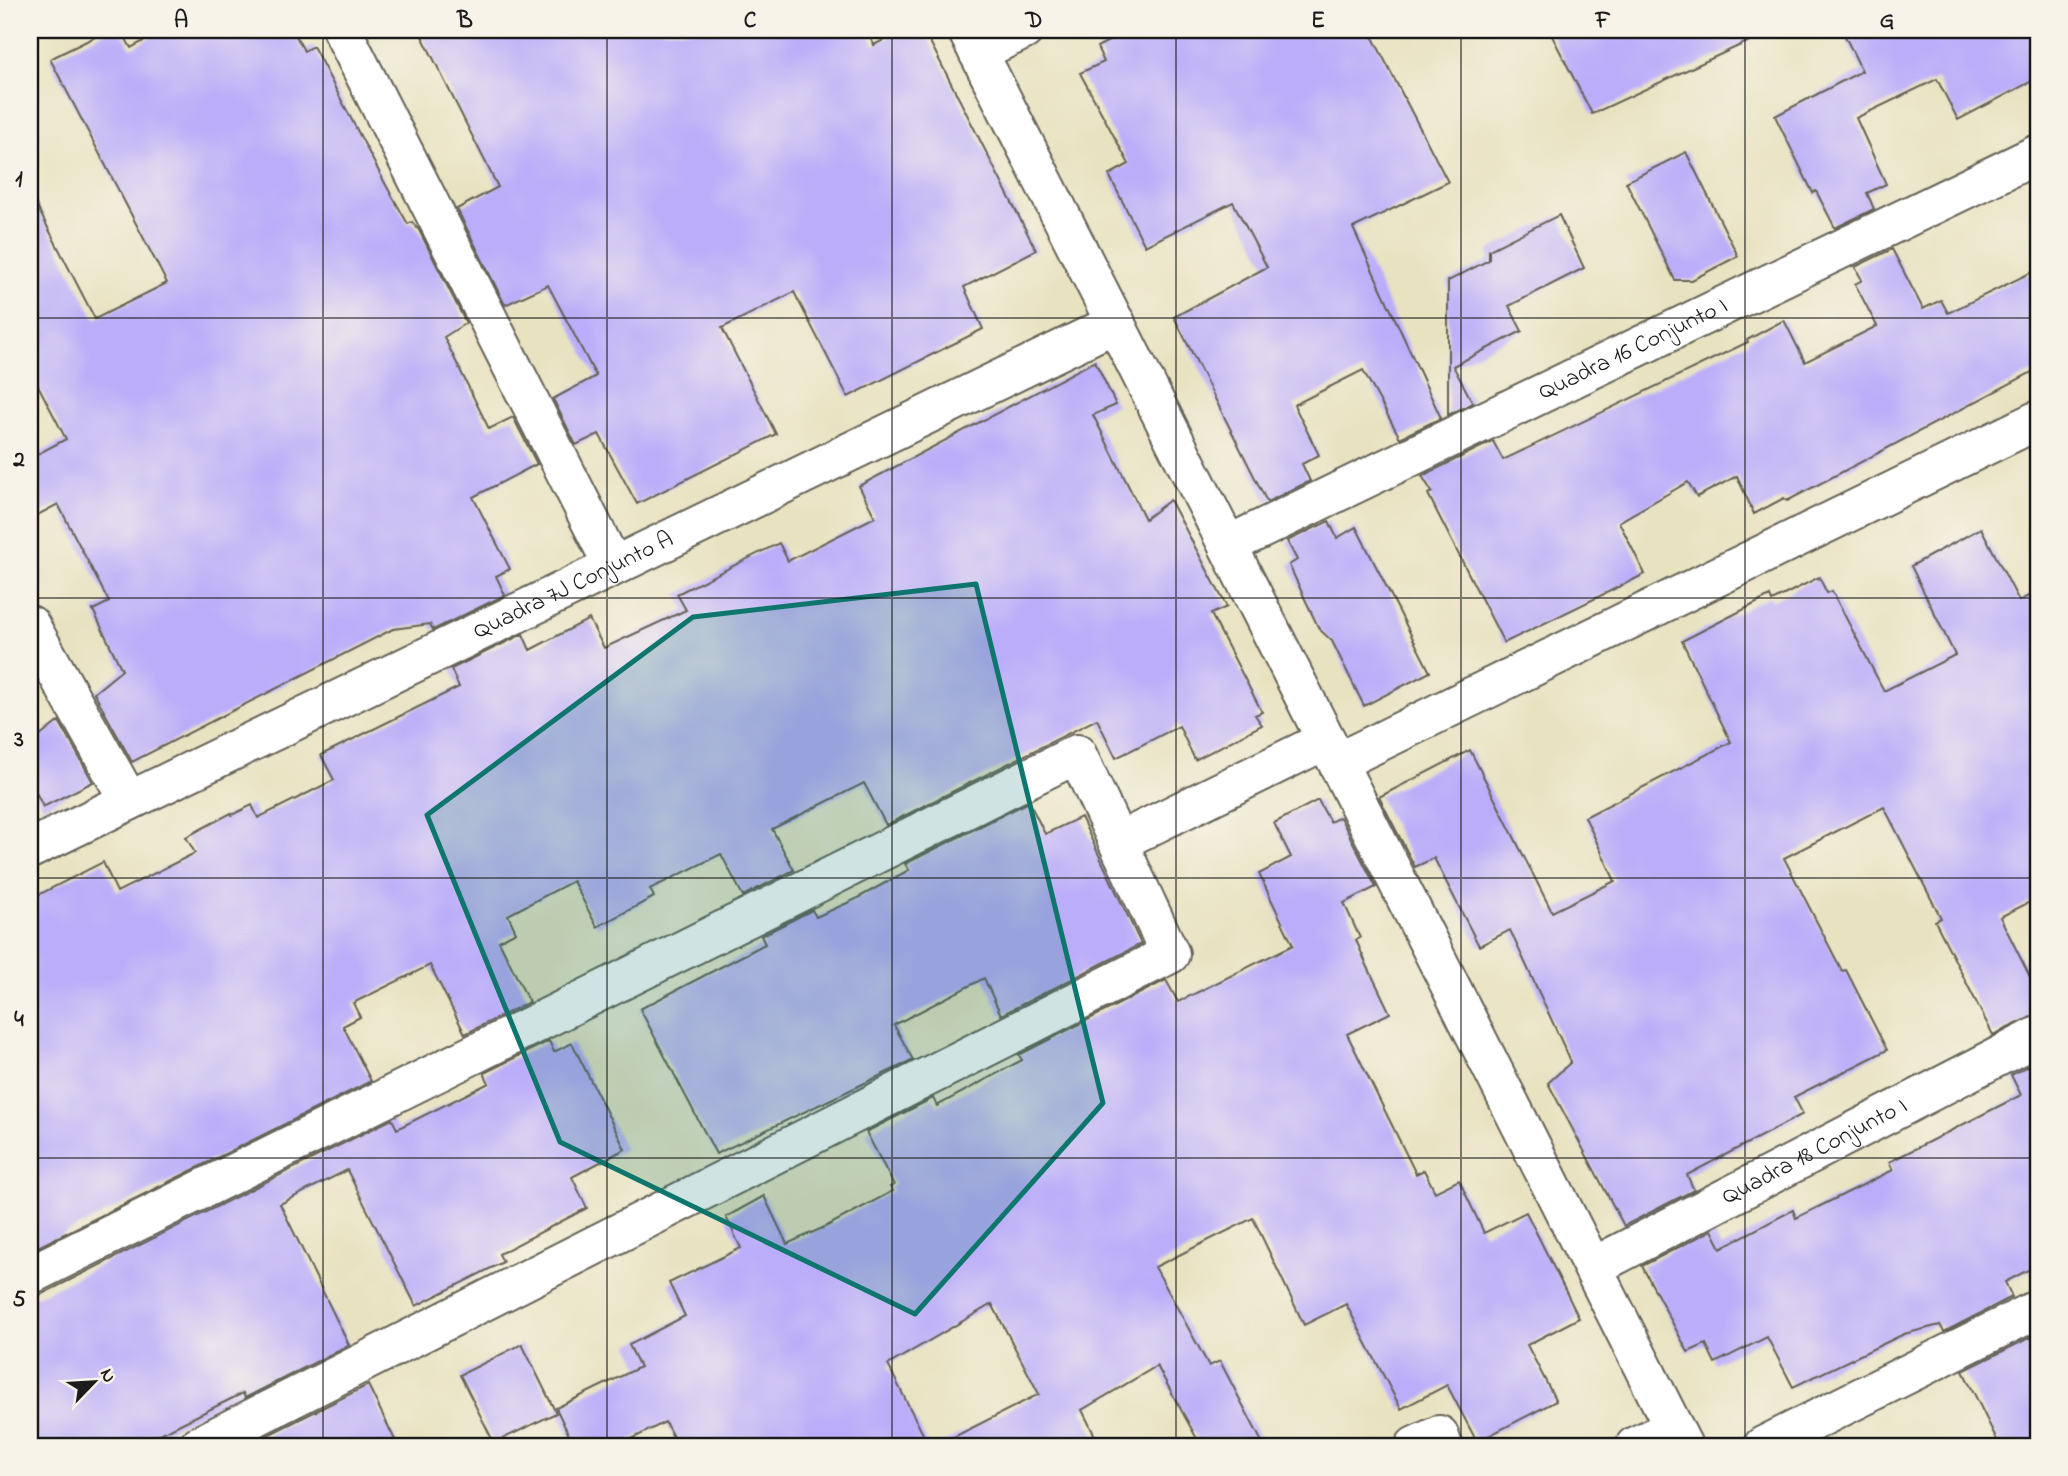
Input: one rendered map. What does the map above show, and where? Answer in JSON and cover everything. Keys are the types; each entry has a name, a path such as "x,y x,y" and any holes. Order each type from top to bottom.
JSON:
{"street":[{"path":"342,30 613,566"},
{"path":"1024,30 973,41 1679,1437 1635,1446"},
{"name":"Quadra 16 Conjunto I","path":"1228,545 2038,154"},
{"name":"Quadra 7J Conjunto A","path":"30,849 1116,323"},
{"path":"1118,842 1332,751 2038,420"},
{"path":"30,625 129,801"},
{"path":"30,1275 1077,754 1170,954 198,1446"},
{"name":"Quadra 18 Conjunto I","path":"1593,1267 2038,1036"},
{"path":"1763,1446 2038,1309"},
{"path":"1415,1446 1439,1434 1443,1446"}],"highlighted area":[{"path":"976,584 1103,1103 915,1314 560,1142 427,815 693,617"}],"building":[{"path":"109,30 121,30 131,48 164,30 293,30 304,51 313,46 408,224 412,222 419,230 466,323 444,337 489,429 513,417 537,464 473,497 510,569 496,576 505,595 433,630 430,624 393,629 132,762 94,693 122,670 93,610 109,602 58,504 30,519 30,458 66,439 30,370 30,193 95,319 167,283 50,59"},
{"path":"419,30 867,30 874,45 902,30 924,30 1036,250 964,287 983,329 848,397 794,292 722,328 776,434 637,504 599,434 576,445 553,399 596,376 548,285 505,305 457,209 498,187"},
{"path":"1130,30 1369,30 1448,182 1353,228 1441,418 1400,438 1363,370 1294,405 1319,455 1302,464 1310,481 1267,502 1174,317 1267,267 1233,202 1145,246 1109,175 1129,164 1080,73 1104,62 1097,47"},
{"path":"1549,30 1773,30 1592,114"},
{"path":"1842,30 2038,30 2038,78 1958,120 1937,79 1856,118 1886,184 1867,193 1874,209 1835,228 1816,191 1813,193 1775,116 1862,71"},
{"path":"1686,152 1738,256 1692,280 1675,280 1626,182"},
{"path":"1559,215 1584,268 1509,306 1522,331 1453,366 1473,403 1448,415 1448,281 1489,260 1489,250"},
{"path":"1892,249 1923,309 1941,300 1948,313 2038,269 2038,369 1787,501 1784,498 1754,514 1737,476 1697,497 1688,482 1619,522 1645,574 1504,643 1428,494 1432,492 1422,476 1493,441 1503,460 1748,342 1747,340 1784,320 1805,362 1877,326 1855,284 1862,280 1855,267"},
{"path":"1095,361 1116,405 1093,415 1145,519 1170,500 1227,607 1211,614 1262,712 1255,715 1262,725 1195,760 1179,726 1116,758 1097,719 886,825 864,783 772,829 794,870 743,896 721,854 650,889 654,897 597,927 573,881 508,915 516,932 499,941 529,1002 465,1034 430,965 353,1003 360,1017 343,1026 371,1081 30,1251 30,899 103,862 117,892 195,853 186,837 231,813 232,815 252,805 258,818 334,780 321,755 459,687 451,669 523,634 530,650 589,619 604,648 686,610 677,594 779,543 788,561 875,517 859,486"},
{"path":"1329,521 1337,538 1356,527 1430,672 1364,706 1332,641 1319,629 1289,565 1297,560 1287,541"},
{"path":"1981,528 2019,601 2038,591 2038,898 2000,917 2038,993 2038,1014 1993,1035 1935,921 1941,918 1884,807 1784,858 1842,971 1846,970 1887,1050 1794,1097 1803,1114 1687,1175 1694,1190 1624,1226 1548,1083 1571,1062 1510,930 1479,946 1434,858 1415,867 1379,797 1470,750 1552,912 1615,881 1585,817 1731,742 1682,641 1770,596 1772,601 1819,577 1827,593 1832,591 1884,691 1955,655 1911,566"},
{"path":"59,721 93,782 43,807 30,780 30,744"},
{"path":"1318,800 1330,822 1340,817 1376,887 1344,903 1360,938 1356,940 1390,1013 1347,1034 1416,1174 1424,1170 1435,1192 1459,1180 1484,1233 1526,1212 1579,1318 1527,1345 1556,1401 1477,1442 1447,1385 1401,1409 1346,1304 1304,1325 1253,1218 1155,1267 1209,1366 1220,1361 1264,1446 1201,1446 1157,1366 1082,1410 1100,1446 936,1446 1039,1394 992,1304 888,1365 929,1446 678,1446 665,1422 618,1446 574,1446 556,1408 640,1367 629,1345 685,1316 669,1283 741,1248 726,1217 764,1196 787,1244 827,1226 893,1191 890,1187 894,1185 866,1132 933,1098 937,1106 1022,1060 1019,1055 1166,980 1178,1002 1293,945 1259,874 1291,857 1274,823"},
{"path":"1029,802 1045,834 1081,817 1141,944 1001,1015 984,978 894,1025 913,1060 716,1154 640,1009 765,944 761,936 812,910 816,917 854,900 909,870 905,864"},
{"path":"549,1041 554,1052 572,1043 625,1149 572,1177 587,1208 499,1254 503,1262 416,1306 347,1170 280,1204 349,1345 245,1398 243,1393 136,1446 30,1446 30,1297 40,1295 392,1119 397,1129 489,1083 484,1073"},
{"path":"2038,1061 2038,1265 2005,1282 2012,1297 1944,1332 1940,1325 1904,1334 1793,1387 1767,1337 1715,1363 1706,1344 1688,1352 1642,1266 1712,1230 1721,1248 1793,1210 1796,1218 1893,1170 1889,1162 2021,1095 2011,1075"},
{"path":"2031,1337 2038,1353 2038,1446 2000,1446 1963,1371"},
{"path":"522,1344 556,1413 494,1443 460,1375"},
{"path":"368,1385 398,1446 268,1446 264,1437"}]}
